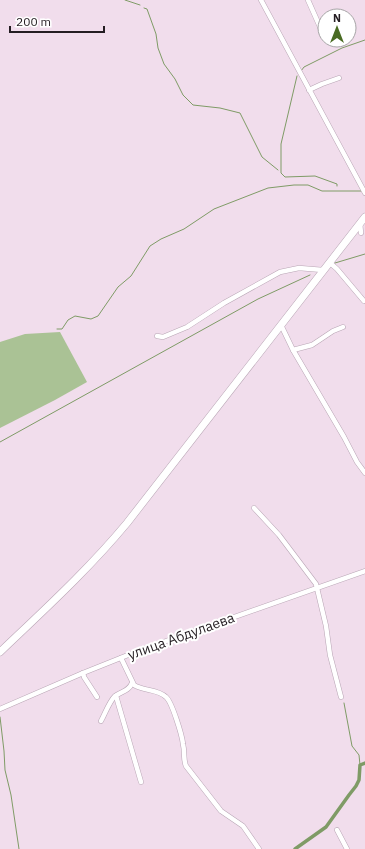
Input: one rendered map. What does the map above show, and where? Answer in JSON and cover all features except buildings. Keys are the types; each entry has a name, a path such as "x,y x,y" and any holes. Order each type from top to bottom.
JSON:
{"highway":[{"path":"0,652 76,580 106,549 363,220"}],"street":[{"path":"261,0 365,193"},
{"path":"308,0 317,20"},
{"path":"309,90 339,78"},
{"path":"361,233 363,220"},
{"path":"329,262 340,268 364,300"},
{"path":"157,336 163,337 187,327 280,272 299,268 323,270"},
{"path":"281,325 293,350 357,462 365,473"},
{"path":"293,350 312,345 333,331 343,327"},
{"path":"254,508 279,535 315,581 326,626 330,655 341,697"},
{"name":"улица Абдулаева","path":"0,709 83,672 365,570"},
{"path":"121,658 132,683 137,687 167,697 172,706 183,743 184,762 186,766 221,811 243,826 259,849"},
{"path":"83,672 84,678 97,697"},
{"path":"101,721 116,696 126,691 132,683"},
{"path":"116,696 141,782"},
{"path":"337,830 347,849"}],"green space":[{"path":"60,332 87,382 0,428 0,342 25,334"}],"waterway":[{"path":"125,0 140,5"},
{"path":"144,8 147,9 156,34 158,48 164,64 175,79 183,95 193,105 220,108 240,113 262,157 278,170"},
{"path":"301,71 304,67 342,48 365,40"},
{"path":"297,76 281,144 281,173 285,177 315,176 337,184 337,186"},
{"path":"57,329 62,329 68,320 75,316 91,319 98,316 118,287 131,276 150,246 161,239 184,229 214,209 268,188 308,185 322,191 361,191"},
{"path":"335,263 365,254"},
{"path":"0,442 258,299 310,275"},
{"path":"344,703 352,746 359,755 360,765"},
{"path":"0,717 5,770 11,795 19,849"},
{"path":"295,849 326,827 356,786 359,780 360,765 365,763"}]}
